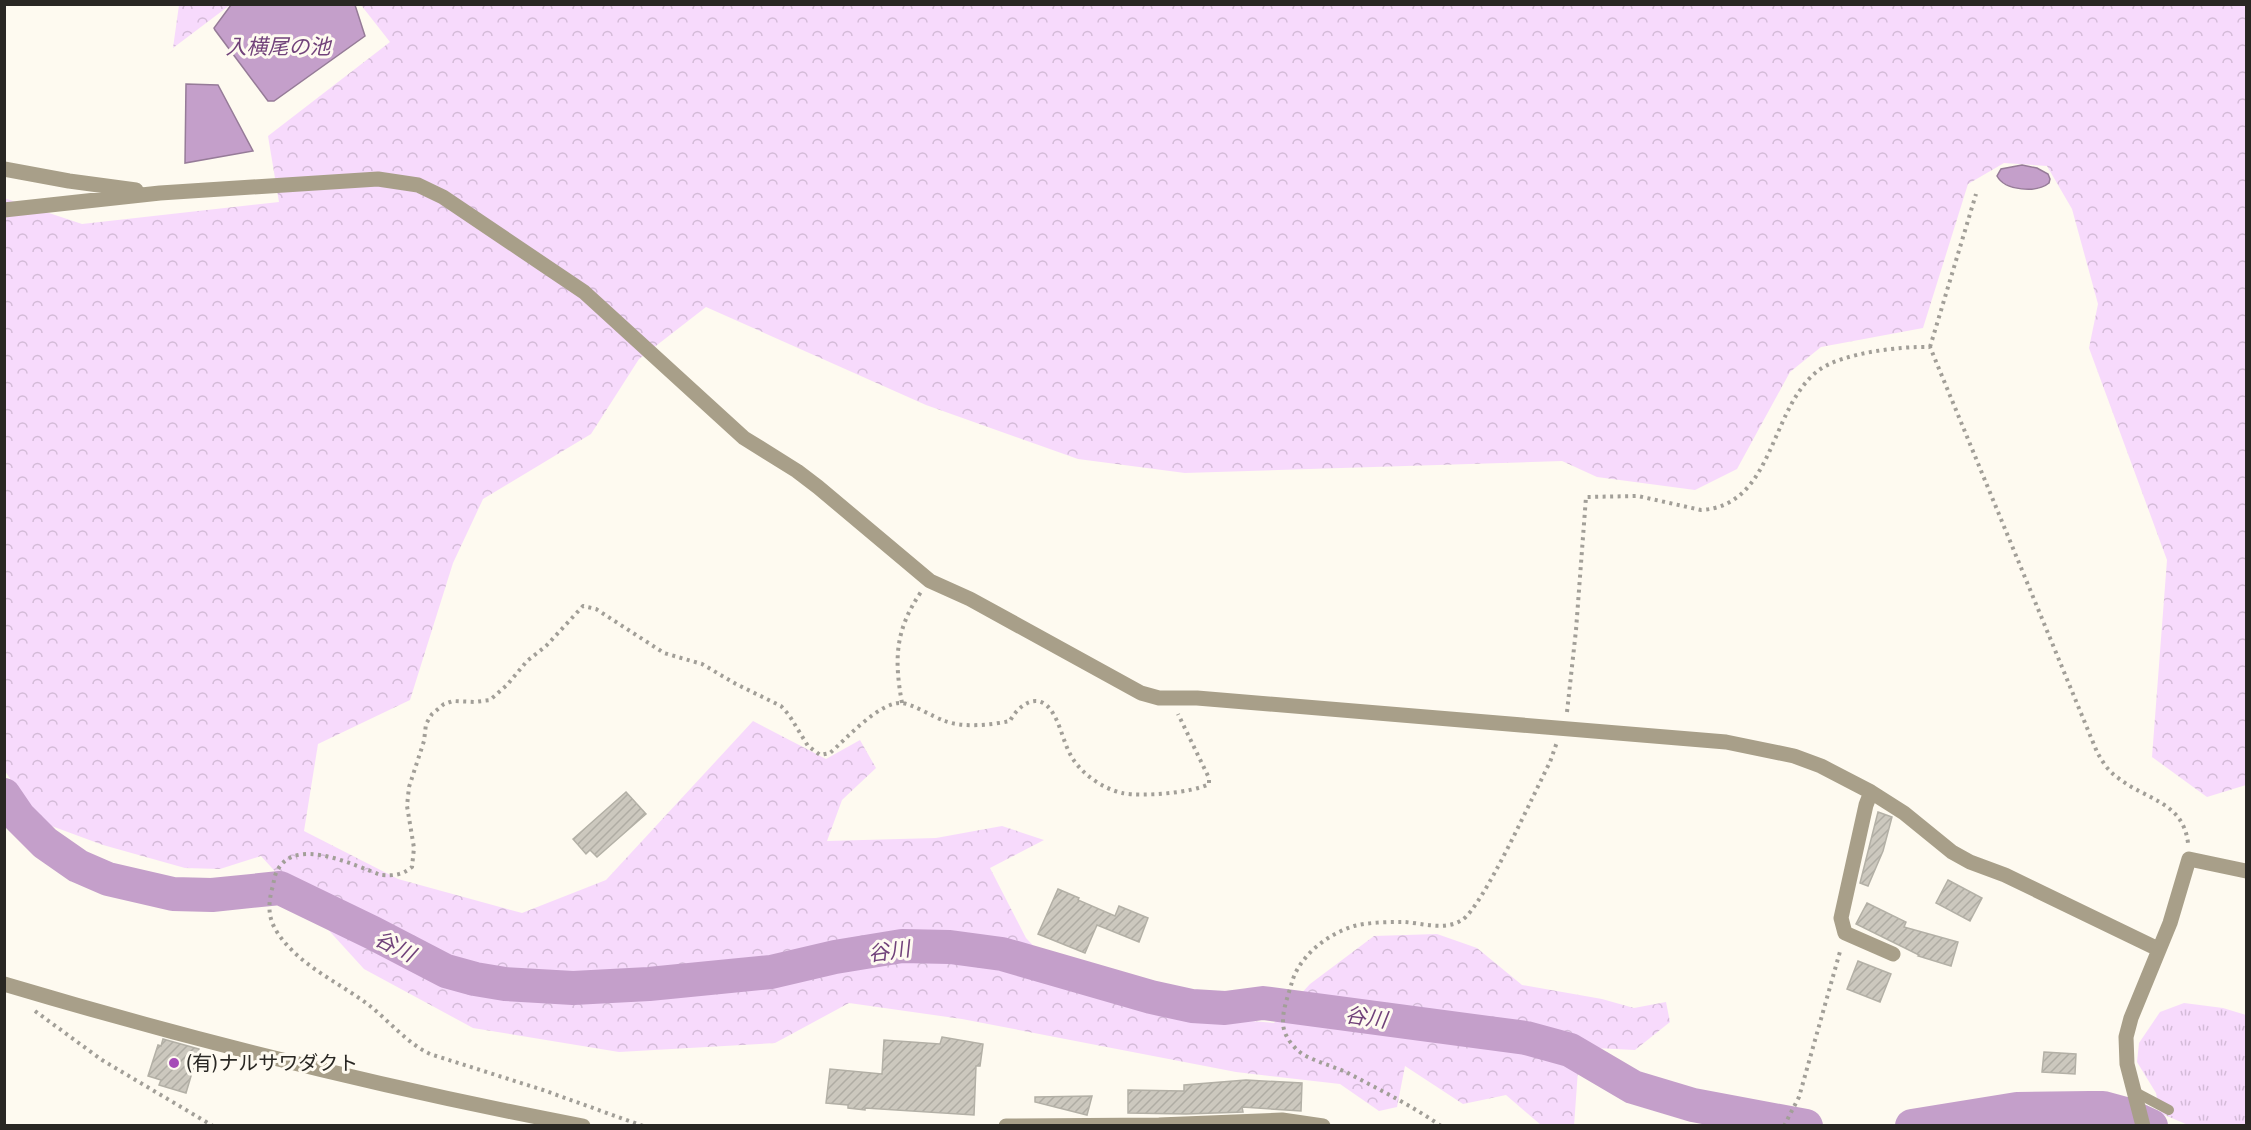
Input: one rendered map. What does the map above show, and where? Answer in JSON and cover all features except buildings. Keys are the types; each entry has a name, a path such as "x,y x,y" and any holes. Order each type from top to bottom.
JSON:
{"street":[{"path":"4,169 69,181 160,193"},
{"path":"4,210 160,193 378,179 418,185 443,198 584,292 744,438 811,481 930,581 970,599 1141,693 1175,699 1208,699 1726,742 1794,756 1821,766 1871,792 1904,813 1952,852 1970,862 2006,875 2158,949"},
{"path":"1871,792 1866,805 1841,918 1845,933 1893,954"},
{"path":"2143,1125 2139,1097 2127,1064 2126,1037 2130,1017 2170,923 2189,859 2247,872"},
{"path":"4,984 218,1045 583,1125"},
{"path":"1006,1125 1159,1125 1282,1120 1323,1125"}],"lane":[{"path":"2139,1097 2169,1110"}],"path":[{"path":"1976,194 1930,347 2097,752 2115,776 2178,815 2186,830 2189,859"},
{"path":"1441,1125 1344,1071 1303,1054 1293,1047 1282,1024 1287,998 1294,975 1302,961 1317,946 1335,934 1354,926 1376,923 1450,925 1468,915 1490,881 1550,762 1562,730 1576,630 1586,497 1638,496 1701,510 1728,503 1745,492 1756,479 1792,404 1817,371 1829,363 1847,358 1908,346 1930,347"},
{"path":"902,703 896,663 899,640 913,604 930,581"},
{"path":"643,1125 415,1047 387,1020 311,966 285,943 276,930 268,909 269,903 277,871 293,856 302,853 326,855 381,875 402,874 412,867 414,848 406,806 424,741 426,724 432,714 444,704 453,701 490,700 507,686 527,661 546,646 583,606 596,609 664,653 702,664 781,706 808,746 820,754 830,753 878,711 902,703 956,724 1010,721 1015,711 1024,704 1034,701 1042,702 1050,708 1074,761 1101,784 1123,793 1167,793 1200,789 1209,784 1209,778 1179,717 1175,699"},
{"path":"1784,1125 1799,1096 1845,933"},
{"path":"28,1006 102,1060 213,1125"}],"green space":[{"path":"179,4 230,5 173,48"},
{"path":"361,5 2246,5 2246,785 2207,797 2152,757 2167,560 2089,348 2098,304 2072,209 2047,166 2004,163 1968,184 1923,328 1821,347 1790,372 1737,469 1695,490 1597,477 1562,461 1185,473 1078,459 926,405 706,307 639,359 591,434 483,499 453,563 410,700 318,744 304,831 398,879 522,913 606,880 753,721 826,759 860,740 876,768 842,800 827,841 936,838 1002,826 1044,840 990,868 1026,938 1074,989 1159,1013 1274,1023 1310,984 1374,936 1437,934 1477,948 1522,985 1602,999 1634,1008 1666,1002 1670,1022 1635,1050 1595,1048 1578,1070 1574,1126 1541,1125 1506,1095 1463,1104 1405,1066 1397,1107 1379,1111 1340,1084 1236,1072 962,1019 849,1003 775,1043 619,1052 473,1028 364,969 261,856 220,869 185,868 103,845 38,821 5,771 4,198 82,224 279,202 268,136 390,42"},
{"path":"2184,1003 2223,1008 2246,1015 2246,1125 2188,1125 2160,1113 2156,1093 2137,1062 2139,1043 2160,1012"}],"water":[{"name":"入横尾の池","path":"231,5 355,5 365,36 274,101 268,101 214,28"},
{"path":"186,84 218,85 253,151 185,163"},
{"path":"2022,165 2037,168 2048,174 2049,183 2037,188 2022,189 2007,185 1997,176 2001,169"}],"waterway":[{"name":"谷川","path":"4,795 19,817 45,843 78,866 108,879 173,894 212,895 280,888 446,971 475,979 505,984 573,988 649,984 771,972 835,957 902,946 950,947 1002,954 1151,997 1192,1006 1225,1008 1263,1003 1526,1038 1570,1050 1633,1087 1693,1105 1806,1126"},
{"name":"谷川","path":"1912,1126 2017,1109 2090,1108 2103,1108 2125,1114 2151,1126"}],"place":[{"name":"(有)ナルサワダクト","path":"174,1063"}]}
